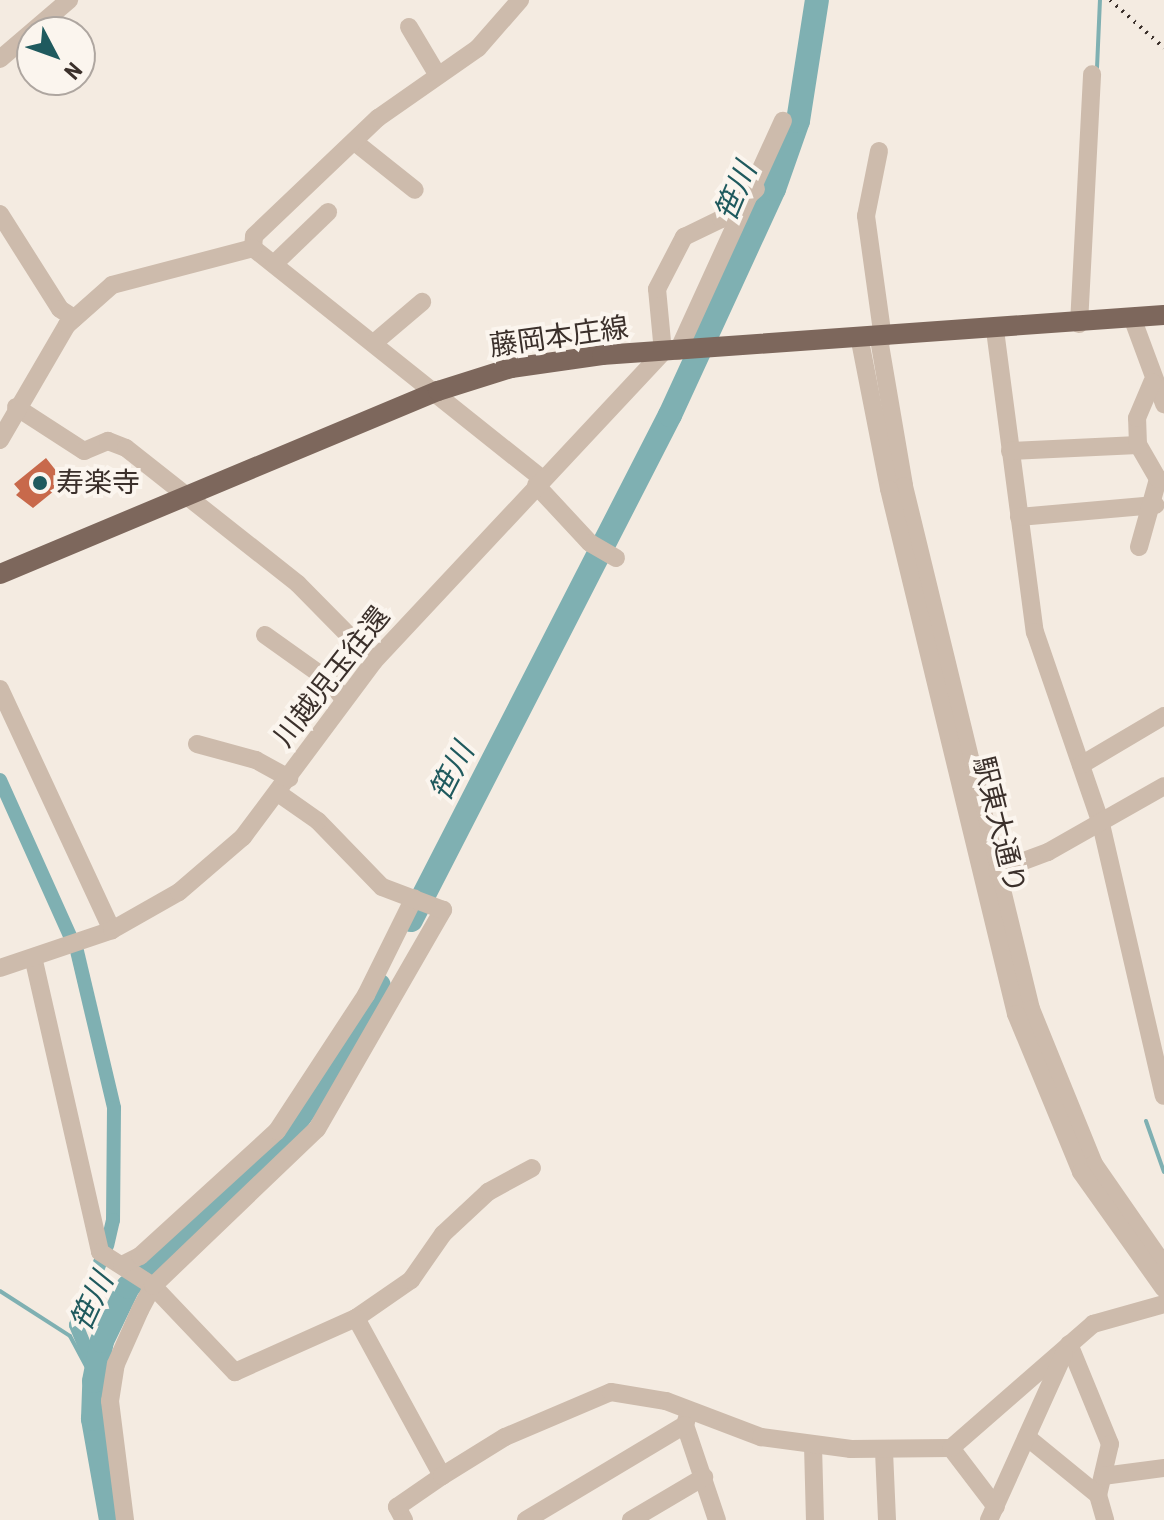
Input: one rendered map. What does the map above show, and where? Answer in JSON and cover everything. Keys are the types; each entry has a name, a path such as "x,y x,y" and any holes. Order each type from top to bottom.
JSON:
{"main road":[{"name":"藤岡本庄線","path":"0,574 438,391 540,363 1133,320 1164,315"}],"street":[{"path":"0,59 69,0"},
{"path":"253,248 254,236 356,143 392,105 490,37 520,0"},
{"path":"409,27 437,74"},
{"path":"1079,324 1092,74"},
{"name":"川越児玉往還","path":"0,968 34,961 112,930 216,862 284,786 374,661 539,482 674,351 756,189 783,121"},
{"path":"356,143 415,190"},
{"path":"874,339 866,216 879,151"},
{"path":"674,351 657,289 684,237 721,219 756,189"},
{"path":"274,264 328,212"},
{"path":"0,214 60,309 74,318"},
{"path":"0,440 16,407 74,318 133,275 253,248 438,391 539,482 590,543 616,558"},
{"path":"375,342 422,302"},
{"path":"1133,320 1152,382 1164,404"},
{"path":"995,330 1035,632 1101,824 1164,1096"},
{"name":"駅東大通り","path":"874,339 904,486 1031,1009 1060,1091 1094,1164 1164,1265"},
{"name":"駅東大通り","path":"874,339 889,489 1016,1014 1081,1172 1164,1289"},
{"path":"1139,547 1155,505 1158,479 1138,445 1137,418 1152,382"},
{"path":"16,407 84,451 117,442 320,602 374,661"},
{"path":"1010,451 1138,445"},
{"path":"1019,517 1155,505"},
{"path":"265,635 331,682 344,700"},
{"path":"0,689 112,930"},
{"path":"1081,765 1164,716"},
{"path":"125,1520 110,1401 116,1364 153,1286 317,1129 443,910 382,887 256,760 197,744"},
{"path":"997,871 1101,824 1164,786"},
{"path":"126,1268 277,1131 366,995 414,898"},
{"path":"34,961 100,1252 153,1286 235,1372 356,1318 411,1280 443,1234 488,1192 532,1168"},
{"path":"404,1520 397,1507 442,1476 505,1437 597,1395 639,1393 687,1417 761,1437 813,1445 884,1451 951,1448 1019,1395 1093,1324 1164,1304"},
{"path":"356,1318 442,1476"},
{"path":"992,1513 1069,1344"},
{"path":"1069,1344 1110,1444 1098,1495 1105,1520"},
{"path":"687,1417 717,1520"},
{"path":"526,1520 552,1513 687,1417"},
{"path":"1028,1438 1098,1495"},
{"path":"813,1445 815,1520"},
{"path":"951,1448 992,1513"},
{"path":"884,1451 887,1520"},
{"path":"1103,1476 1164,1468"},
{"path":"631,1520 704,1477"}],"building":[{"name":"寿楽寺","path":"46,458 65,482 33,508 16,495 20,491 14,484"}],"waterway":[{"name":"笹川","path":"411,920 670,415 774,189 798,121 817,0"},
{"path":"1097,68 1100,0"},
{"path":"0,780 71,938"},
{"path":"77,951 114,1108 113,1220 107,1245"},
{"name":"笹川","path":"111,1520 93,1419 94,1381 102,1341 128,1287 290,1130 343,1057 379,985"},
{"path":"1146,1121 1164,1172"},
{"path":"96,1373 76,1325 101,1260"},
{"path":"0,1291 70,1336 94,1381"}],"railway":[{"path":"1110,0 1164,48"}],"place":[{"name":"寿楽寺","path":"40,483"}]}
